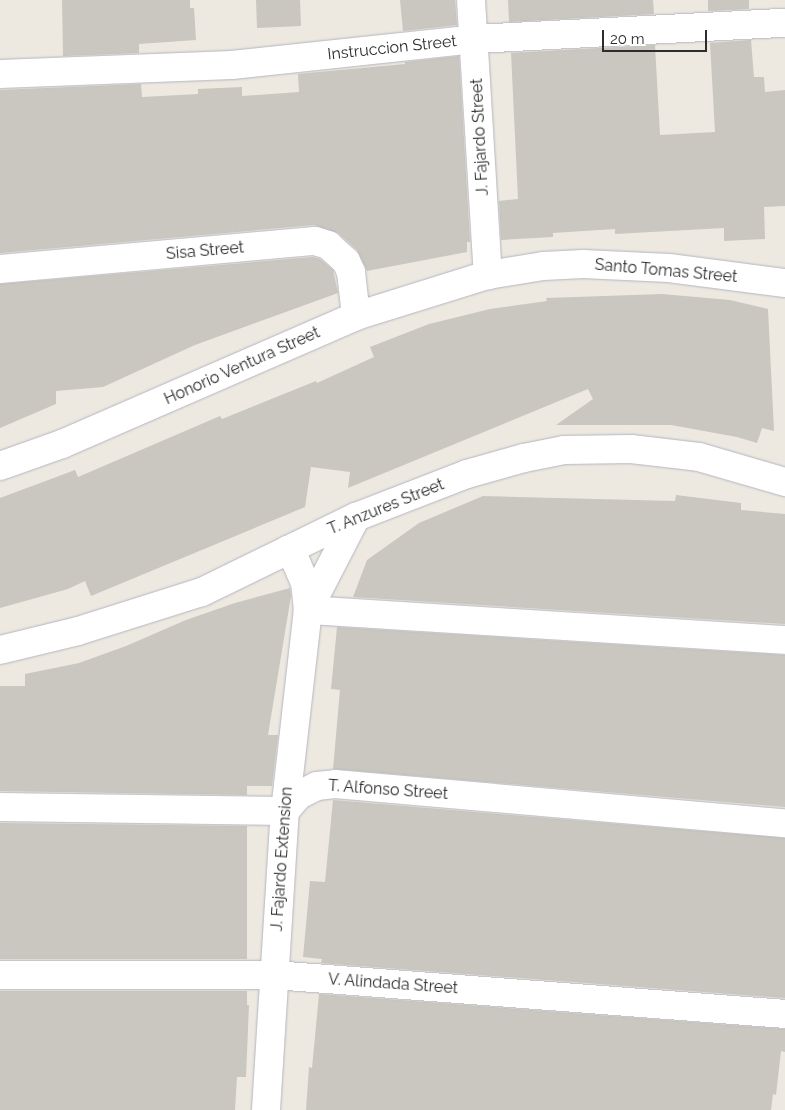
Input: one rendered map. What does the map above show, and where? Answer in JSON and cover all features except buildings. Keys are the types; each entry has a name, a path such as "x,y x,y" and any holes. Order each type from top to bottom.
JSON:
{"street":[{"name":"J. Fajardo Street","path":"471,0 475,39 488,275"},
{"name":"Instruccion Street","path":"0,74 232,65 475,39 785,23"},
{"name":"Sisa Street","path":"0,269 315,241 328,245 346,260 351,272 356,316"},
{"name":"Santo Tomas Street","path":"488,275 543,266 583,264 669,268 785,284"},
{"name":"Honorio Ventura Street","path":"0,466 72,440 356,316 488,275"},
{"name":"T. Anzures Street","path":"0,650 78,631 202,592 356,516 467,474 524,458 564,450 631,449 699,457 785,482"},
{"name":"J. Fajardo Extension","path":"308,610 356,516"},
{"name":"J. Fajardo Extension","path":"266,1110 284,811 308,610 305,583 298,564 288,550"},
{"path":"308,610 785,640"},
{"name":"T. Alfonso Street","path":"284,811 299,795 317,786 335,784 785,823"},
{"path":"0,807 284,811"},
{"name":"V. Alindada Street","path":"0,975 274,975 785,1014"}]}
